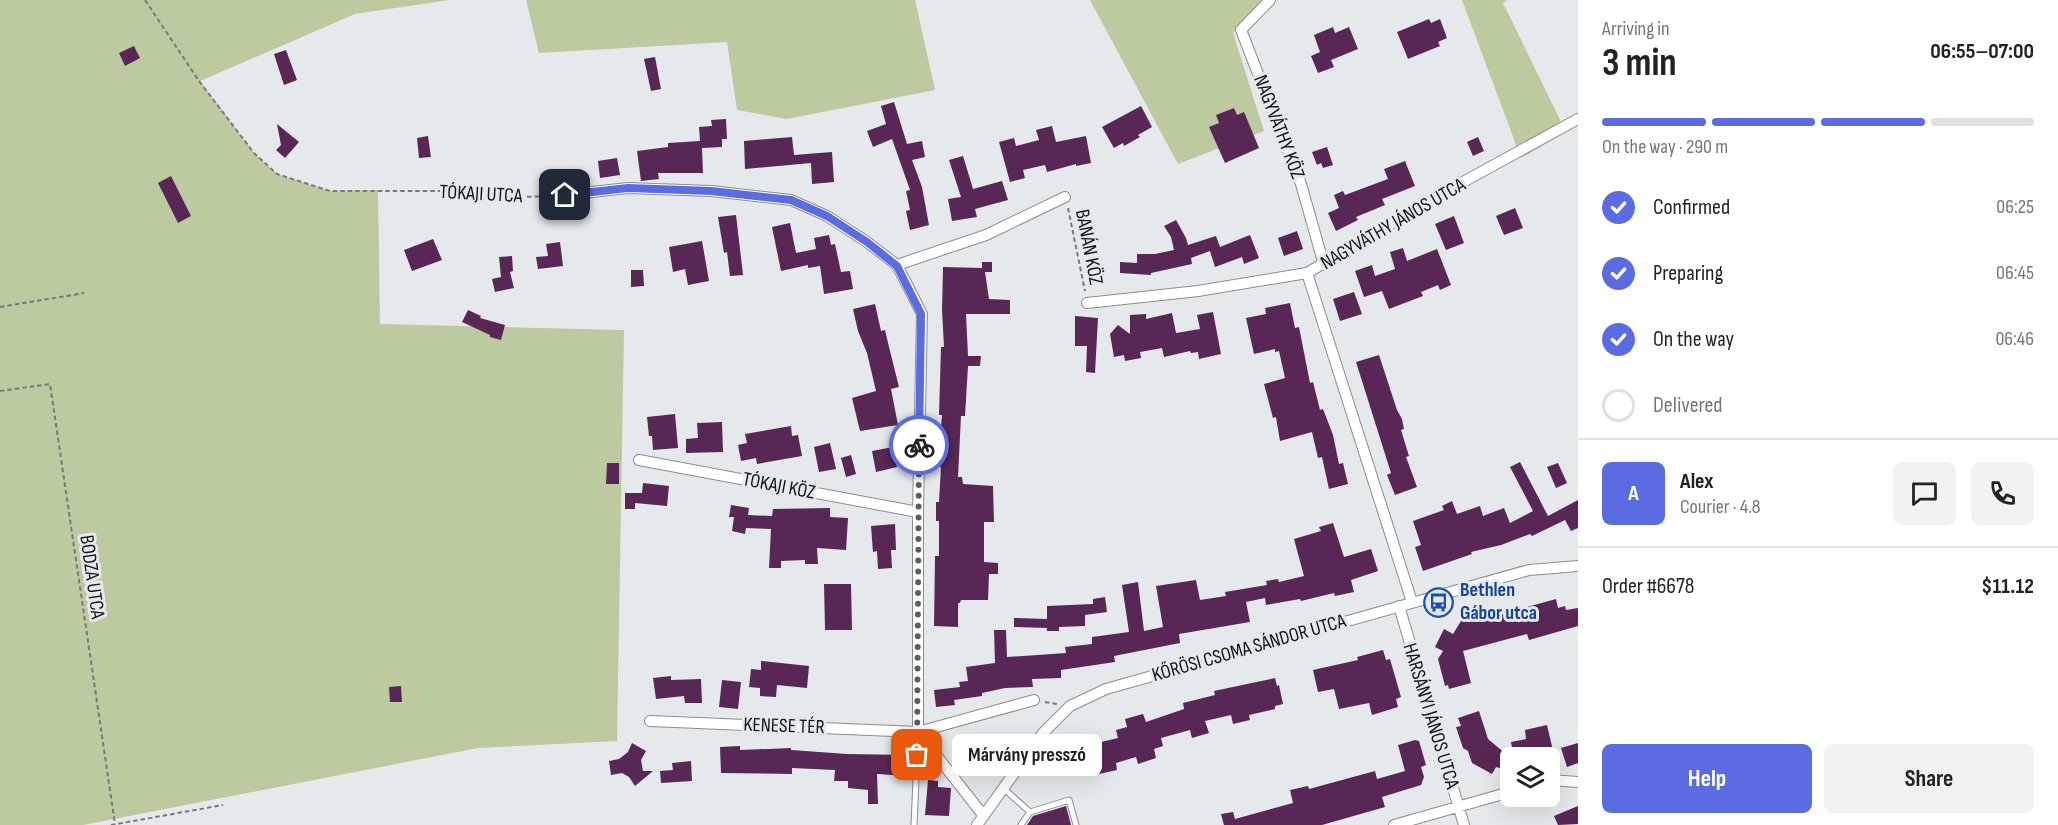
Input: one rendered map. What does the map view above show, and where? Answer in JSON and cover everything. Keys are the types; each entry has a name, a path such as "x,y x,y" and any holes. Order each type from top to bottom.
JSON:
{"street":[{"name":"NAGYVÁTHY KÖZ","path":"1270,0 1241,30 1301,184 1324,265"},
{"name":"NAGYVÁTHY JÁNOS UTCA","path":"1087,303 1198,291 1307,273 1443,193 1578,119"},
{"path":"565,195 628,188 711,191 791,200 827,216 867,242 897,266 921,314 918,732 980,820"},
{"path":"897,266 986,235 1065,197"},
{"path":"1307,273 1412,602"},
{"name":"TÓKAJI KÖZ","path":"639,460 918,512"},
{"name":"KŐRÖSI CSOMA SÁNDOR UTCA","path":"980,820 1043,733 1070,706 1106,689 1529,570 1578,566"},
{"name":"HARSÁNYI JÁNOS UTCA","path":"1399,606 1464,825"},
{"path":"918,732 1034,700"},
{"name":"KENESE TÉR","path":"650,721 918,732"},
{"path":"1560,781 1578,782"},
{"path":"1394,825 1500,795"}],"lane":[{"path":"914,825 918,732"},
{"path":"1003,788 1030,812"},
{"path":"1021,825 1030,812 1069,800 1076,825"}],"path":[{"name":"TÓKAJI UTCA","path":"145,0 200,81 247,144 277,174 330,191 446,191 485,198 565,195"},
{"name":"BANÁN KÖZ","path":"1065,197 1087,303"},
{"path":"0,307 84,293"},
{"name":"BODZA UTCA","path":"0,391 50,384 113,825"},
{"path":"1034,700 1070,706"},
{"path":"113,825 223,806"}],"green space":[{"path":"0,0 449,0 355,14 200,81 254,153 277,174 330,191 378,190 380,324 624,330 617,741 478,748 83,825 0,825"},
{"path":"526,0 915,0 935,90 787,119 737,110 727,42 539,53"},
{"path":"1090,0 1263,0 1233,33 1264,131 1178,164"},
{"path":"1462,0 1507,0 1503,3 1566,132 1521,158"}],"building":[{"path":"1429,19 1431,23 1440,19 1447,38 1438,42 1440,46 1408,59 1397,32"},
{"path":"1333,27 1335,33 1349,27 1358,49 1331,60 1334,67 1318,73 1311,56 1320,52 1314,35"},
{"path":"134,46 140,58 125,66 119,53"},
{"path":"286,50 297,80 284,85 274,54"},
{"path":"655,57 661,89 651,91 644,59"},
{"path":"894,102 907,144 922,141 925,157 912,160 922,187 929,225 910,230 906,211 910,210 906,191 910,190 892,139 873,147 867,131 886,124 881,106"},
{"path":"1141,106 1152,127 1124,146 1123,143 1114,148 1102,127"},
{"path":"1234,108 1237,115 1244,112 1259,148 1225,163 1209,127 1219,123 1216,115"},
{"path":"726,119 727,139 722,139 722,147 702,148 703,173 658,173 659,179 641,181 637,151 668,147 668,143 700,141 699,127 712,126 711,120"},
{"path":"277,124 299,142 285,158 276,150 281,145"},
{"path":"1052,126 1056,142 1086,136 1091,163 1076,166 1076,164 1047,172 1045,165 1023,170 1025,178 1010,182 999,142 1014,138 1016,146 1039,140 1036,130"},
{"path":"428,136 431,157 419,158 417,138"},
{"path":"792,137 794,155 832,152 834,182 812,184 811,163 745,169 744,141"},
{"path":"1478,137 1484,151 1473,156 1467,142"},
{"path":"1327,147 1333,165 1323,168 1321,163 1317,165 1312,152"},
{"path":"963,156 973,189 1002,181 1008,200 975,209 977,217 952,221 948,199 961,197 949,160"},
{"path":"617,158 620,175 600,178 598,161"},
{"path":"1405,161 1415,186 1382,199 1385,205 1356,217 1358,220 1336,231 1328,213 1339,208 1334,195 1343,191 1345,195 1388,179 1384,169"},
{"path":"583,172 584,185 563,188 561,175"},
{"path":"171,176 191,216 178,223 158,183"},
{"path":"1515,208 1523,228 1504,235 1496,216"},
{"path":"736,215 743,275 730,276 727,252 724,253 718,217"},
{"path":"1454,216 1464,243 1446,250 1435,224"},
{"path":"1176,220 1188,245 1216,236 1220,247 1250,235 1259,258 1244,264 1242,257 1215,267 1210,251 1191,258 1192,264 1151,273 1151,275 1120,273 1120,262 1137,263 1137,254 1155,254 1174,250 1171,237 1164,226"},
{"path":"790,223 796,253 816,249 814,238 829,235 831,245 835,244 841,272 850,271 853,289 824,294 820,266 808,268 808,265 781,271 772,227"},
{"path":"1297,231 1303,249 1284,256 1278,238"},
{"path":"433,239 442,260 412,271 404,250"},
{"path":"702,241 709,281 688,285 685,269 673,272 669,247"},
{"path":"560,242 563,266 538,269 536,257 548,256 546,244"},
{"path":"1403,248 1407,261 1437,249 1451,285 1440,290 1438,285 1421,292 1423,296 1389,309 1382,291 1364,297 1355,271 1372,265 1375,276 1395,269 1390,252"},
{"path":"512,256 513,271 510,272 514,288 495,292 492,279 501,277 499,257"},
{"path":"982,262 992,262 992,272 985,272 989,299 1010,300 1010,314 966,314 968,356 981,356 980,366 968,366 965,416 961,416 958,477 962,477 963,484 993,486 994,522 984,522 984,562 998,563 998,574 989,574 988,600 961,600 958,603 958,627 934,626 935,556 939,556 939,521 936,521 936,502 939,502 941,467 938,466 942,415 939,415 941,347 944,347 943,267 982,268"},
{"path":"631,270 643,270 644,286 631,287"},
{"path":"1354,292 1362,314 1340,321 1333,299"},
{"path":"1290,303 1295,328 1299,327 1310,383 1313,382 1320,410 1323,409 1333,435 1339,464 1343,463 1348,484 1329,489 1322,457 1318,458 1312,432 1280,441 1276,417 1273,418 1264,384 1285,378 1279,351 1275,352 1275,349 1254,354 1246,318 1266,314 1265,308"},
{"path":"875,304 881,331 885,330 899,387 891,389 898,425 860,431 852,398 876,391 853,309"},
{"path":"468,310 481,316 480,318 505,325 501,340 490,337 462,322"},
{"path":"1213,312 1221,354 1199,359 1198,352 1191,353 1190,351 1164,357 1162,348 1140,352 1141,358 1125,361 1124,355 1114,357 1110,334 1118,325 1130,334 1130,315 1146,314 1146,319 1172,313 1176,333 1200,329 1197,315"},
{"path":"1075,316 1098,318 1095,373 1086,372 1087,346 1075,346"},
{"path":"1379,355 1402,419 1404,429 1401,430 1409,456 1406,457 1417,487 1395,495 1387,475 1391,473 1356,362"},
{"path":"675,414 678,448 653,450 647,417"},
{"path":"722,422 723,452 686,453 686,439 698,438 697,423"},
{"path":"791,426 792,436 798,435 802,456 757,464 756,458 741,461 738,445 747,443 745,434"},
{"path":"830,443 836,469 819,472 814,447"},
{"path":"893,447 897,467 876,472 872,451"},
{"path":"851,455 856,474 846,477 841,458"},
{"path":"1520,462 1548,516 1578,500 1578,528 1571,531 1565,520 1532,536 1530,534 1501,545 1471,552 1472,554 1423,571 1415,547 1421,545 1413,521 1444,510 1442,506 1452,501 1457,514 1480,506 1483,516 1504,508 1510,523 1533,511 1510,467"},
{"path":"607,463 619,463 619,484 606,484"},
{"path":"1558,463 1567,483 1556,488 1547,467"},
{"path":"643,483 669,486 667,506 635,503 635,509 625,509 625,493 642,493"},
{"path":"731,505 749,508 748,515 772,516 773,509 830,508 830,517 848,518 846,550 817,548 818,564 805,564 805,560 781,561 781,568 769,568 771,529 746,528 745,534 732,531 734,517 729,517"},
{"path":"1333,523 1344,557 1371,549 1378,571 1351,580 1354,592 1335,596 1334,593 1301,601 1300,599 1266,605 1265,598 1246,602 1250,622 1179,634 1180,643 1114,656 1115,662 1061,670 1061,678 1032,679 1033,687 1005,688 982,693 982,696 954,700 955,705 936,707 934,690 960,687 959,682 968,681 966,667 995,663 994,630 1006,630 1007,657 1066,653 1065,647 1092,644 1092,637 1129,632 1122,585 1138,582 1144,631 1163,627 1156,586 1196,580 1200,600 1226,596 1225,592 1267,585 1266,581 1278,579 1279,582 1304,576 1294,539 1321,531 1319,527"},
{"path":"895,524 896,550 891,550 892,568 878,569 877,551 873,552 871,526"},
{"path":"824,584 851,584 852,630 825,630"},
{"path":"1105,597 1107,612 1085,615 1085,626 1059,627 1059,631 1047,631 1047,628 1014,627 1014,618 1047,619 1047,606 1093,604 1093,599"},
{"path":"1556,599 1558,608 1565,606 1566,610 1578,608 1578,626 1529,640 1527,634 1463,651 1471,683 1449,689 1448,685 1445,686 1438,659 1443,651 1435,647 1444,629 1453,634 1461,621 1491,611 1508,608 1509,612"},
{"path":"1383,650 1386,660 1390,659 1401,697 1396,699 1398,707 1372,715 1369,703 1339,709 1334,689 1318,692 1313,670 1358,660 1357,657"},
{"path":"761,661 809,666 807,688 777,685 776,697 760,696 760,688 749,687 751,669 761,670"},
{"path":"671,676 671,680 701,679 702,703 685,703 684,696 656,699 653,678"},
{"path":"1275,678 1283,704 1275,706 1275,709 1249,715 1250,720 1233,724 1231,715 1205,721 1209,733 1192,738 1190,730 1161,738 1163,746 1154,749 1156,758 1138,764 1136,757 1116,763 1117,770 1099,774 1097,764 1079,768 1076,752 1094,748 1093,744 1118,738 1116,730 1127,727 1125,719 1143,714 1146,722 1184,709 1183,703 1215,695 1214,691"},
{"path":"722,680 741,682 738,709 719,707"},
{"path":"401,686 402,702 390,702 389,687"},
{"path":"1479,711 1488,739 1500,749 1500,768 1496,767 1492,774 1472,763 1468,751 1463,748 1456,727 1461,726 1458,718"},
{"path":"1547,725 1552,747 1512,747 1511,742 1526,739 1525,730"},
{"path":"1419,741 1426,765 1421,767 1424,777 1421,785 1382,797 1385,807 1322,825 1224,825 1221,814 1233,812 1235,819 1293,803 1290,790 1308,786 1309,789 1375,771 1377,779 1405,771 1398,745"},
{"path":"632,743 646,751 641,760 643,771 653,771 635,786 629,777 622,773 611,775 609,761 619,759 628,752"},
{"path":"1578,743 1578,763 1567,767 1561,748"},
{"path":"740,746 740,750 791,748 791,750 847,754 909,755 907,776 877,774 878,804 868,804 868,790 848,788 848,781 834,781 835,770 792,768 792,774 721,773 720,747"},
{"path":"691,761 692,781 661,783 660,771 673,770 672,763"},
{"path":"928,780 938,781 938,787 951,788 949,816 925,815"},
{"path":"1066,806 1071,825 1027,825 1033,816"},
{"path":"1578,806 1578,824 1558,825 1554,816"}],"way so far":[{"path":"917,755 919,445"}],"place":[{"name":"Bethlen Gábor utca","path":"1439,602"},
{"name":"Márvány presszó","path":"917,755"}],"route":[{"path":"565,195 628,188 711,191 791,200 827,216 867,242 897,266 921,314 919,445"}]}
